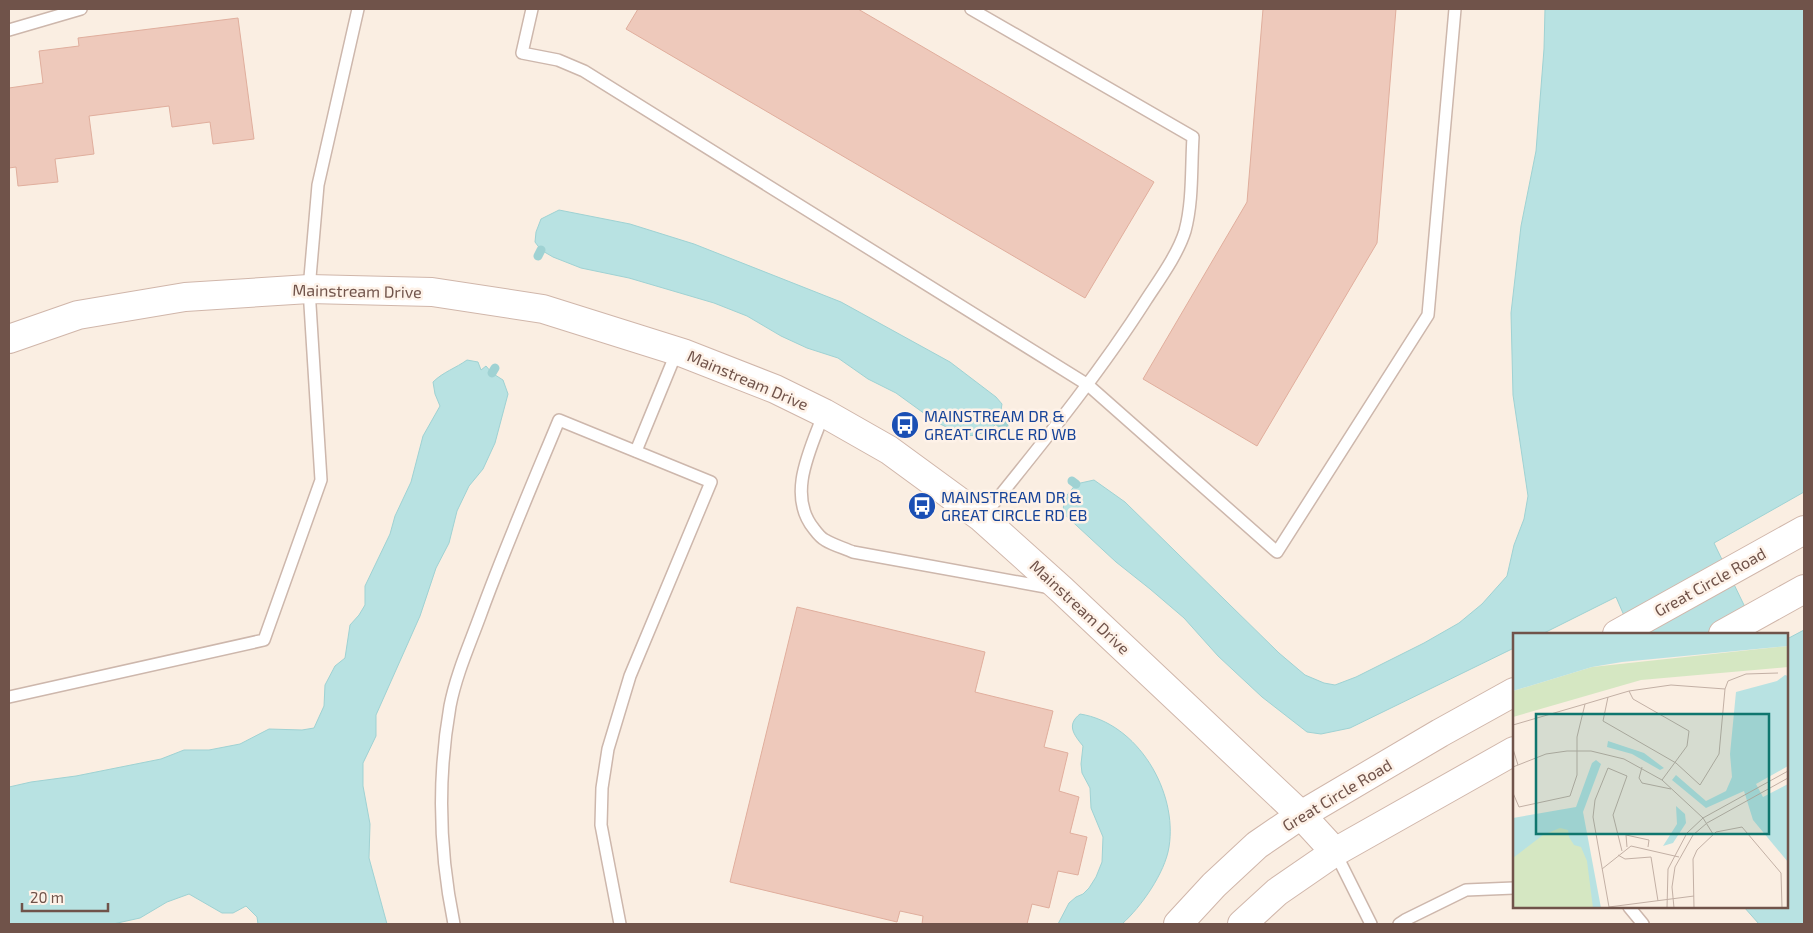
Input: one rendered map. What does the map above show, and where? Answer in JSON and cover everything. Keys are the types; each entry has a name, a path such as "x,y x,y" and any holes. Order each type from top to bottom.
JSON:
{"street":[{"name":"Mainstream Drive","path":"9,339 78,315 185,297 309,288 432,292 542,309 677,351 775,389 824,413 889,450 982,518 1062,590 1301,815 1335,852"},
{"name":"Great Circle Road","path":"1620,633 1804,530"},
{"path":"1725,633 1804,589"},
{"name":"Great Circle Road","path":"1178,924 1214,886 1258,845 1301,815 1513,693"},
{"path":"1242,924 1278,892 1335,852 1513,752"}],"lane":[{"path":"9,30 81,9"},
{"path":"9,696 264,640 321,480 309,288 318,185 358,9"},
{"path":"532,9 522,53 558,60 584,71 1088,384 1277,552 1428,315 1455,9"},
{"path":"971,9 1193,137 1188,211 1184,232 1177,248 1156,285 1088,384 982,518"},
{"path":"636,451 677,351"},
{"path":"824,413 808,454 802,479 801,499 807,520 823,540 853,552 1062,590"},
{"path":"454,924 443,860 441,805 450,706 458,672 496,570 559,420 711,482 630,676 608,749 602,788 601,825 620,924"},
{"path":"1335,852 1371,924"},
{"path":"1399,924 1466,890 1513,888"},
{"path":"1630,908 1643,924"}],"water":[{"path":"1545,9 1804,9 1804,492 1714,543 1758,633 1632,633 1616,597 1544,633 1513,633 1513,648 1350,728 1321,734 1307,732 1262,697 1218,656 1184,618 1116,562 1063,513 1064,499 1076,484 1094,480 1125,502 1279,653 1305,675 1324,683 1335,685 1356,677 1424,643 1459,623 1482,604 1507,576 1514,545 1524,519 1528,496 1513,395 1511,313 1521,226 1536,151 1544,49"},
{"path":"559,210 630,224 694,244 841,302 950,362 996,397 1002,404 999,422 977,435 965,436 936,422 896,393 868,379 838,358 807,348 781,336 747,316 714,303 629,278 581,268 553,257 541,250 535,242 536,232 541,219"},
{"path":"467,360 478,362 481,370 486,366 492,373 503,380 508,394 495,443 483,469 469,486 457,511 449,543 436,568 420,616 376,715 376,736 363,763 363,786 370,824 369,858 387,924 258,924 257,917 246,906 233,913 222,913 189,894 167,902 140,918 113,924 9,924 9,787 161,759 184,750 209,750 240,744 269,729 302,730 314,728 324,706 325,685 335,666 345,658 350,625 365,605 365,586 390,534 395,516 411,482 423,436 440,406 433,382 441,375"},
{"path":"1804,630 1804,924 1759,924 1745,908 1788,908 1788,638"},
{"path":"1080,714 1101,720 1120,731 1136,746 1150,763 1160,783 1167,804 1170,826 1169,847 1163,868 1144,899 1122,924 1058,924 1069,903 1089,888 1102,862 1103,837 1091,808 1090,788 1082,773 1083,746 1072,726"}],"building":[{"path":"638,9 858,9 1154,182 1085,298 626,29"},
{"path":"1263,9 1396,9 1377,243 1257,446 1143,379 1247,202"},
{"path":"238,18 254,139 213,144 210,122 172,127 169,106 89,116 94,154 55,159 58,182 18,186 16,167 9,168 9,88 43,83 39,51 79,46 78,38"},
{"path":"797,607 985,652 975,692 1053,711 1044,747 1068,753 1059,791 1079,797 1070,833 1087,837 1078,875 1058,871 1049,908 1032,904 1027,924 922,924 923,916 900,911 897,922 730,882"}],"waterway":[{"path":"538,256 541,250"},
{"path":"492,373 495,368"},
{"path":"999,422 1004,426"},
{"path":"1072,481 1076,484"}],"place":[{"name":"MAINSTREAM DR & GREAT CIRCLE RD WB","path":"905,425"},
{"name":"MAINSTREAM DR & GREAT CIRCLE RD EB","path":"922,506"}]}
